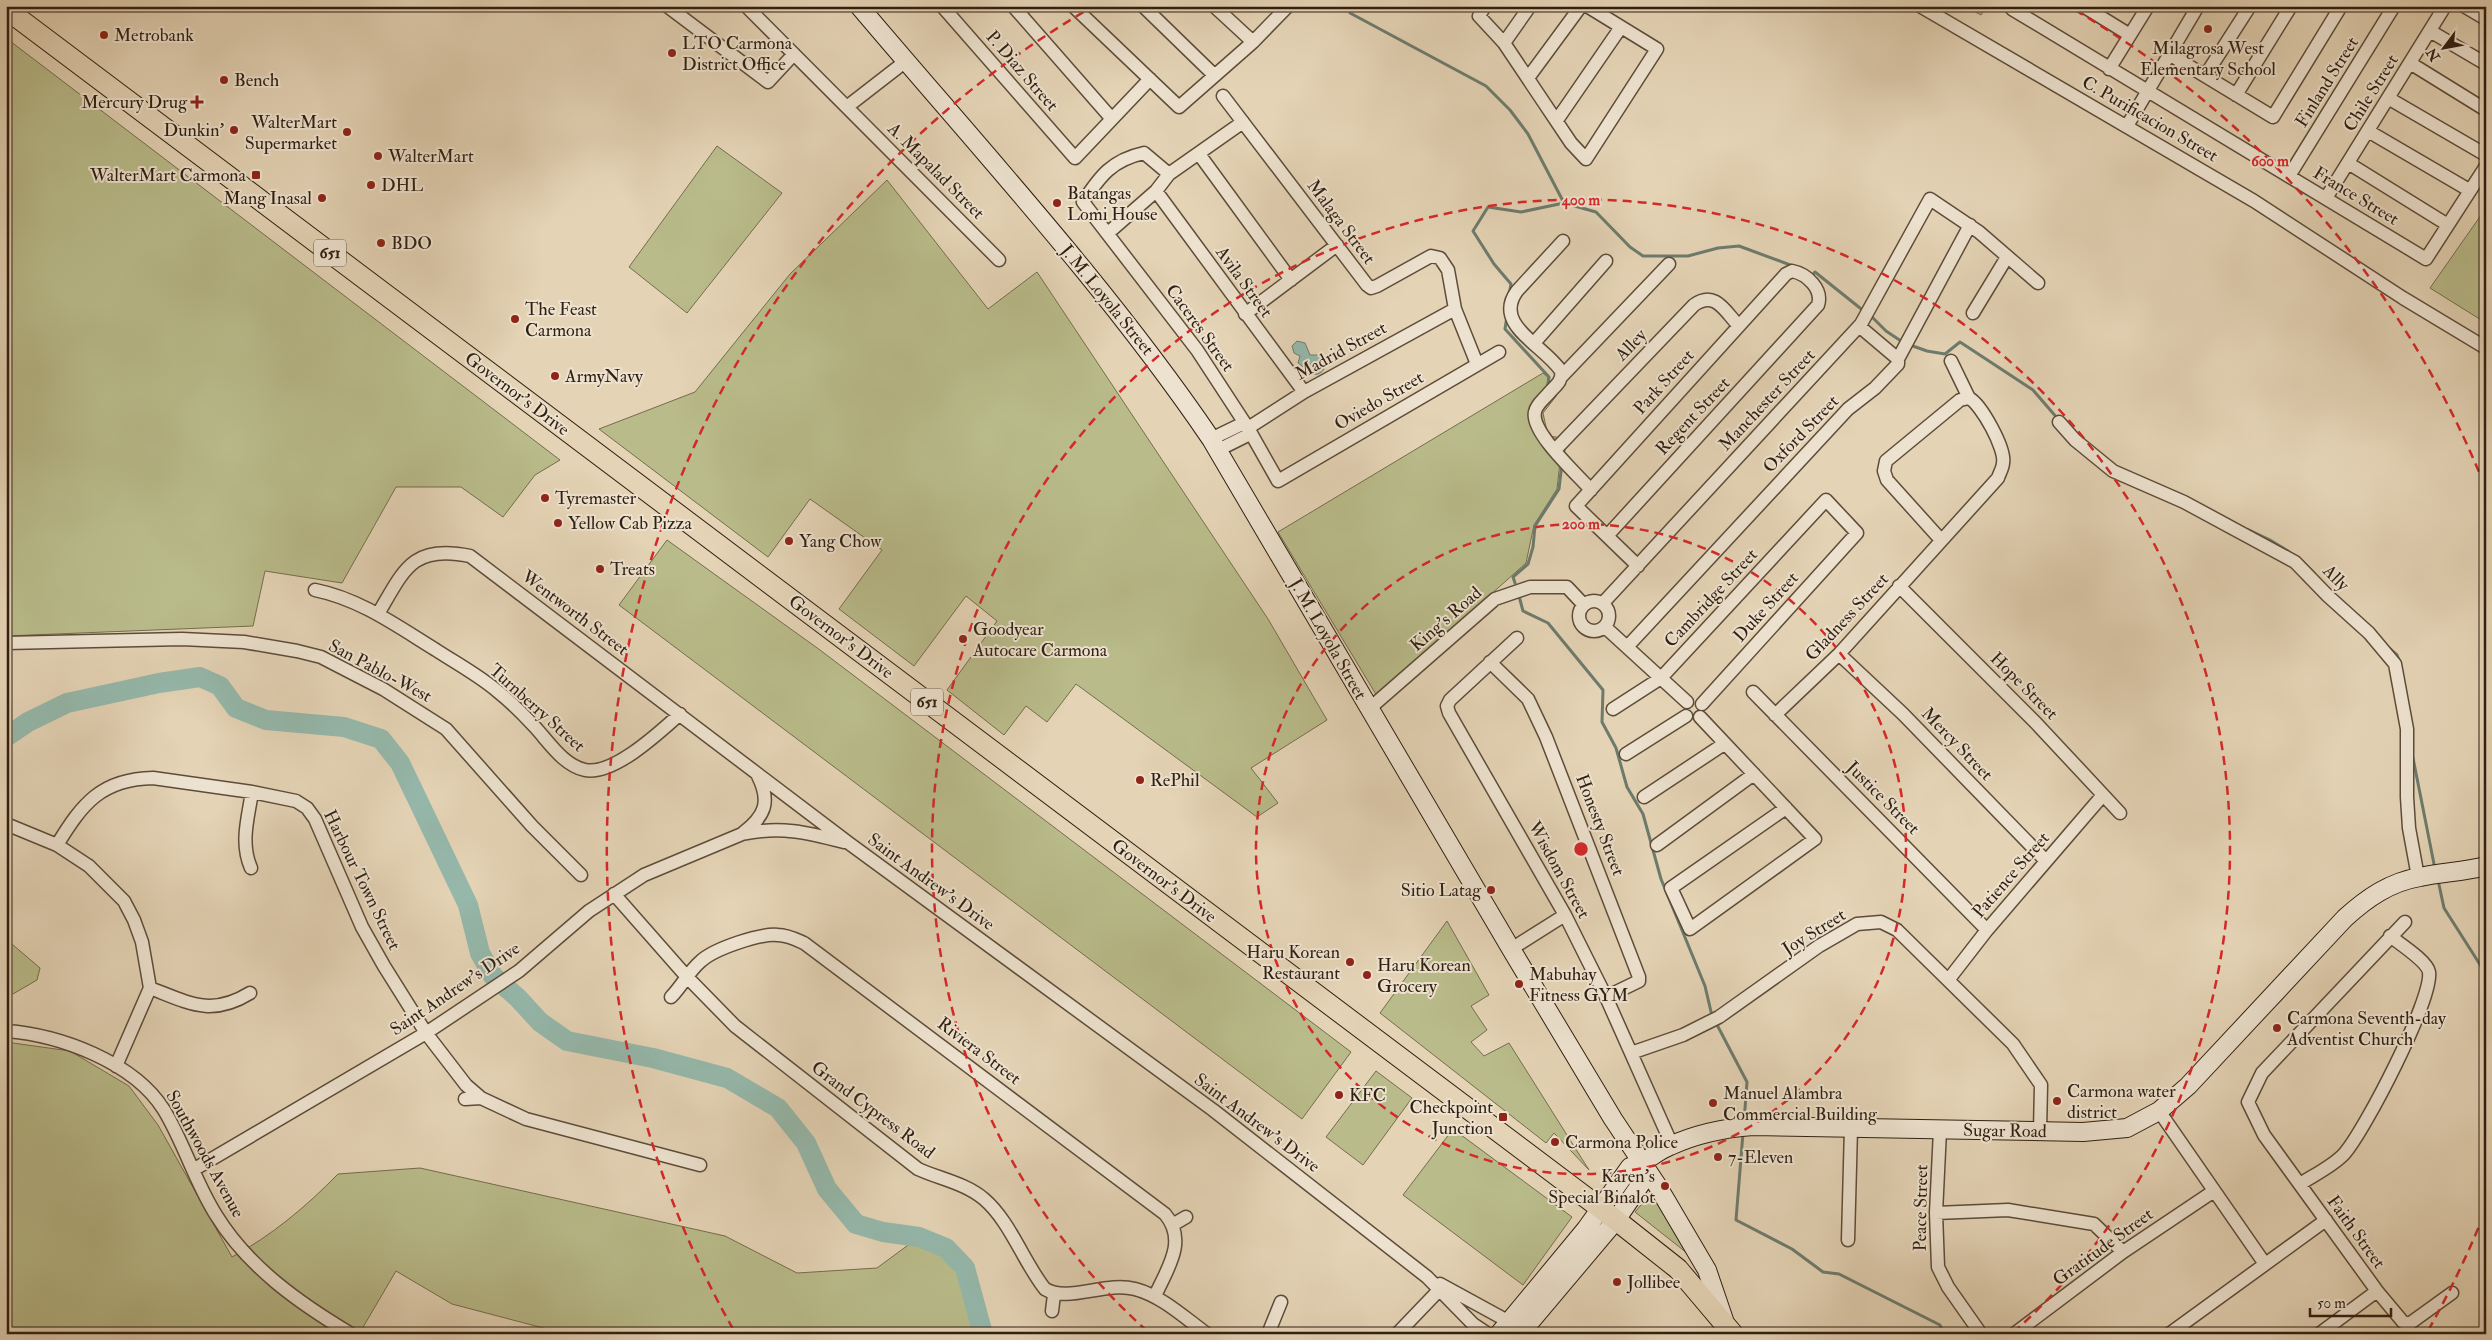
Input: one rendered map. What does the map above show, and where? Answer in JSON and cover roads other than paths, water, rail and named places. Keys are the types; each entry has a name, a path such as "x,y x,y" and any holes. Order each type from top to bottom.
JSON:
{"highway":[{"name":"Governor's Drive","path":"6,9 1609,1214 1678,1270 1728,1327"}],"main road":[{"name":"J. M. Loyola Street","path":"860,6 1119,312 1222,441 1369,709 1612,1119 1643,1164 1707,1270 1728,1327"},
{"name":"Sugar Road","path":"1515,1331 1609,1214 1630,1167 1643,1164 1672,1145 1704,1133 1728,1128 1753,1126 2040,1131 2115,1130 2139,1123 2159,1111 2188,1086 2345,918 2364,902 2385,888 2418,877 2486,866"}],"street":[{"path":"667,6 768,82 794,54"},
{"name":"A. Mapalad Street","path":"746,6 848,106 999,260"},
{"name":"P. Diaz Street","path":"942,6 1075,158 1112,119"},
{"path":"1013,6 1112,119 1150,80"},
{"path":"1073,6 1179,107 1253,42 1287,7"},
{"path":"1143,6 1214,75"},
{"path":"1214,6 1253,42"},
{"path":"1504,43 1530,6"},
{"path":"1528,78 1581,6"},
{"path":"1482,11 1557,120 1570,143 1586,159 1657,49 1587,6"},
{"name":"C. Purificacion Street","path":"1920,6 2254,201 2403,298 2486,348"},
{"path":"2083,6 2130,35"},
{"path":"2109,69 2148,6"},
{"path":"2127,126 2198,6"},
{"path":"2205,76 2250,6"},
{"path":"2236,95 2291,6"},
{"path":"2169,54 2273,117 2341,6"},
{"name":"Finland Street","path":"2290,176 2394,6"},
{"name":"Chile Street","path":"2326,198 2445,6"},
{"path":"2464,6 2486,19"},
{"name":"France Street","path":"2013,7 2109,69 2426,259 2448,225"},
{"path":"1557,120 1621,27"},
{"path":"2430,31 2486,64"},
{"path":"848,106 906,61"},
{"path":"2410,63 2486,110"},
{"name":"Malaga Street","path":"1223,96 1372,288 1431,256 1440,258 1448,270 1455,309 1477,364"},
{"path":"2388,98 2486,155"},
{"path":"1108,233 1156,191 1169,174 1243,122"},
{"path":"2368,131 2469,190"},
{"name":"Caceres Street","path":"1169,174 1144,153 1127,157 1101,175 1083,202 1196,350 1247,428 1278,480"},
{"path":"1199,154 1291,280"},
{"path":"2348,163 2448,225 2486,166"},
{"name":"Avila Street","path":"1156,191 1304,392"},
{"name":"Manchester Street","path":"1602,603 1859,326 1930,200 1970,225"},
{"path":"1970,225 2038,283"},
{"name":"Oxford Street","path":"1627,647 1848,409 1887,376 1898,364 1898,359 1970,225"},
{"path":"1562,376 1558,365 1510,317 1508,309 1511,300 1563,241"},
{"path":"1245,314 1338,245"},
{"path":"1973,314 2007,257"},
{"path":"1534,343 1606,261"},
{"name":"Alley","path":"1591,490 1539,429 1534,417 1535,410 1562,376 1669,264"},
{"name":"Park Street","path":"1638,566 1576,506 1738,325 1786,274 1792,271 1798,272 1817,288 1820,296 1818,304 1806,319"},
{"name":"Alley","path":"1555,450 1701,300 1710,298 1738,325"},
{"name":"Madrid Street","path":"1222,441 1247,428 1304,392 1455,309"},
{"name":"Regent Street","path":"1607,536 1806,319"},
{"path":"1859,326 1898,359"},
{"name":"Oviedo Street","path":"1278,480 1499,352"},
{"name":"Gladness Street","path":"1775,715 1838,654 1998,478 2004,462 1997,438 1978,405 1969,398 1951,361"},
{"path":"1941,540 1891,485 1884,471 1886,461 1960,400 1969,398"},
{"name":"Ally","path":"2058,422 2075,440 2112,471 2184,502 2295,562 2328,596 2369,633 2395,664 2407,729 2409,828 2418,877"},
{"name":"Duke Street","path":"1701,711 1857,534 1826,500"},
{"name":"Cambridge Street","path":"1613,709 1661,678 1826,500"},
{"name":"Wentworth Street","path":"378,614 401,575 422,556 451,552 470,556 850,844"},
{"name":"Hope Street","path":"1899,586 2036,723 2097,786 2120,813"},
{"name":"King's Road","path":"1369,709 1496,598 1530,587 1567,587 1584,604"},
{"name":"Turnberry Street","path":"315,590 353,601 378,614 495,688 534,725 562,757 585,776 598,771 653,739 680,714"},
{"path":"1593,600 1602,603 1609,617 1605,626 1591,631 1582,626 1578,617 1584,604 1593,600"},
{"path":"1605,626 1687,702"},
{"name":"Wisdom Street","path":"1517,638 1450,700 1447,706 1449,713 1565,915 1606,996 1672,1145"},
{"name":"San Pablo-West","path":"6,643 191,640 244,642 321,657 383,689 446,729 532,826 581,875"},
{"name":"Mercy Street","path":"1838,654 1903,714 2046,861"},
{"name":"Honesty Street","path":"1490,662 1528,699 1546,737 1639,976 1639,981 1635,984 1606,996"},
{"name":"Justice Street","path":"1753,692 1987,930"},
{"path":"1686,716 1684,707 1687,702 1696,700 1701,711 1724,744 1754,774 1786,808 1815,839 1690,929 1672,888 1786,808"},
{"path":"1686,716 1694,720 1701,711"},
{"path":"1626,754 1686,716"},
{"path":"1644,797 1724,744"},
{"path":"742,834 756,822 763,812 764,788 757,773"},
{"path":"1657,845 1754,774"},
{"name":"Harbour Town Street","path":"57,845 75,816 88,801 118,783 136,778 152,778 252,792 296,802 307,808 315,819 362,927 384,966 426,1033 466,1085 481,1098 526,1119 700,1165"},
{"path":"251,868 244,844 252,792"},
{"name":"Patience Street","path":"1949,979 1987,930 2103,795"},
{"path":"6,824 57,845 89,866 124,901 142,942 150,988 116,1066"},
{"name":"Saint Andrew's Drive","path":"193,1170 426,1033 519,971 589,911 644,875 742,834 777,829 797,831 850,844 1213,1110 1441,1288 1515,1331"},
{"name":"Grand Cypress Road","path":"614,894 687,977 735,1026 918,1168 951,1180 985,1200 997,1214 1037,1278 1045,1289 1054,1295"},
{"path":"1511,949 1565,915"},
{"name":"Joy Street","path":"1631,1053 1683,1035 1714,1019 1819,946 1857,924 1881,922 1897,930 1949,979 2013,1044 2041,1085 2040,1131"},
{"name":"Faith Street","path":"2405,922 2262,1073 2248,1102 2264,1135 2377,1291 2403,1322 2410,1324 2452,1293"},
{"name":"Riviera Street","path":"671,997 703,959 718,951 760,936 776,934 791,937 804,943 1155,1206 1174,1224"},
{"path":"2300,1184 2343,1155 2354,1140 2384,1090 2426,994 2429,972 2422,962 2390,936"},
{"path":"150,988 200,1007 219,1006 236,1002 250,993"},
{"name":"Southwoods Avenue","path":"6,1031 40,1035 84,1050 116,1066 149,1090 170,1121 216,1215 257,1266 315,1312 351,1334"},
{"name":"Harbour Town Street","path":"465,1099 481,1098"},
{"path":"2159,1111 2264,1264"},
{"path":"1848,1240 1851,1128"},
{"name":"Peace Street","path":"1940,1130 1936,1213 1938,1267 1948,1287 1981,1334"},
{"name":"Gratitude Street","path":"2014,1334 2123,1252 2214,1190"},
{"path":"1936,1213 2008,1210 2094,1224 2123,1252"},
{"path":"1155,1296 1176,1247 1174,1224 1186,1217"},
{"path":"2169,1334 2326,1220"},
{"path":"1052,1310 1054,1295 1112,1287 1134,1288 1155,1296 1207,1334"},
{"path":"1397,1334 1441,1288"},
{"name":"Saint Andrew's Drive","path":"1441,1288 1473,1324 1488,1334"},
{"path":"2320,1334 2377,1291"},
{"path":"1268,1334 1281,1302"}],"waterway":[{"path":"1348,6 1350,13 1486,86 1510,110 1528,134 1564,203"},
{"path":"1509,295 1511,284 1494,264 1473,231 1488,207 1521,212 1564,203 1596,212 1630,247 1643,256 1688,256 1718,248 1739,246 1793,266"},
{"path":"1811,277 1815,272 1865,312"},
{"path":"1870,315 1886,331 1904,343"},
{"path":"1507,316 1505,329 1549,377 1548,388"},
{"path":"1910,345 1927,351 1945,354 1960,342 2033,390 2058,419"},
{"path":"1515,583 1513,577 1528,564 1533,547 1535,526 1559,489 1562,463"},
{"path":"2249,530 2288,551"},
{"path":"2301,560 2314,573"},
{"path":"1519,596 1523,611 1548,623 1603,690 1602,722 1616,748 1627,787 1643,814 1661,879 1705,986 1712,1016"},
{"path":"2389,648 2397,655 2399,660"},
{"path":"6,737 28,722 67,703 159,683 200,677 220,686 236,708 266,720 344,727 381,739 400,763 468,905 480,953 493,976 518,998 540,1022 567,1041 653,1058 727,1078 778,1108 806,1143 827,1189 856,1224 883,1232 919,1237 946,1248 965,1268 983,1334"},
{"path":"2413,758 2435,869"},
{"path":"2438,880 2444,908 2486,974"},
{"path":"1715,1021 1747,1082 1744,1122"},
{"path":"1743,1133 1736,1220 1792,1249 1823,1272 1839,1274 1940,1325 1944,1334"}],"place":[{"name":"Milagrosa West Elementary School","path":"2208,29"},
{"name":"Metrobank","path":"104,35"},
{"name":"LTO Carmona District Office","path":"672,53"},
{"name":"Bench","path":"224,80"},
{"name":"Mercury Drug","path":"197,102"},
{"name":"Dunkin'","path":"234,130"},
{"name":"WalterMart Supermarket","path":"347,132"},
{"name":"WalterMart","path":"378,156"},
{"name":"WalterMart Carmona","path":"256,175"},
{"name":"DHL","path":"371,185"},
{"name":"Mang Inasal","path":"322,198"},
{"name":"Batangas Lomi House","path":"1057,203"},
{"name":"BDO","path":"381,243"},
{"name":"The Feast Carmona","path":"515,319"},
{"name":"ArmyNavy","path":"555,376"},
{"name":"Tyremaster","path":"545,498"},
{"name":"Yellow Cab Pizza","path":"558,523"},
{"name":"Yang Chow","path":"789,541"},
{"name":"Treats","path":"600,569"},
{"name":"Goodyear Autocare Carmona","path":"963,639"},
{"name":"RePhil","path":"1140,780"},
{"name":"Sitio Latag","path":"1491,890"},
{"name":"Haru Korean Restaurant","path":"1350,962"},
{"name":"Haru Korean Grocery","path":"1367,975"},
{"name":"Mabuhay Fitness GYM","path":"1519,984"},
{"name":"Carmona Seventh-day Adventist Church","path":"2277,1028"},
{"name":"KFC","path":"1339,1095"},
{"name":"Carmona water district","path":"2057,1101"},
{"name":"Manuel Alambra Commercial Building","path":"1713,1103"},
{"name":"Checkpoint Junction","path":"1503,1117"},
{"name":"Carmona Police","path":"1555,1142"},
{"name":"7-Eleven","path":"1718,1157"},
{"name":"Karen's Special Binalot","path":"1665,1186"},
{"name":"Jollibee","path":"1617,1282"}]}
